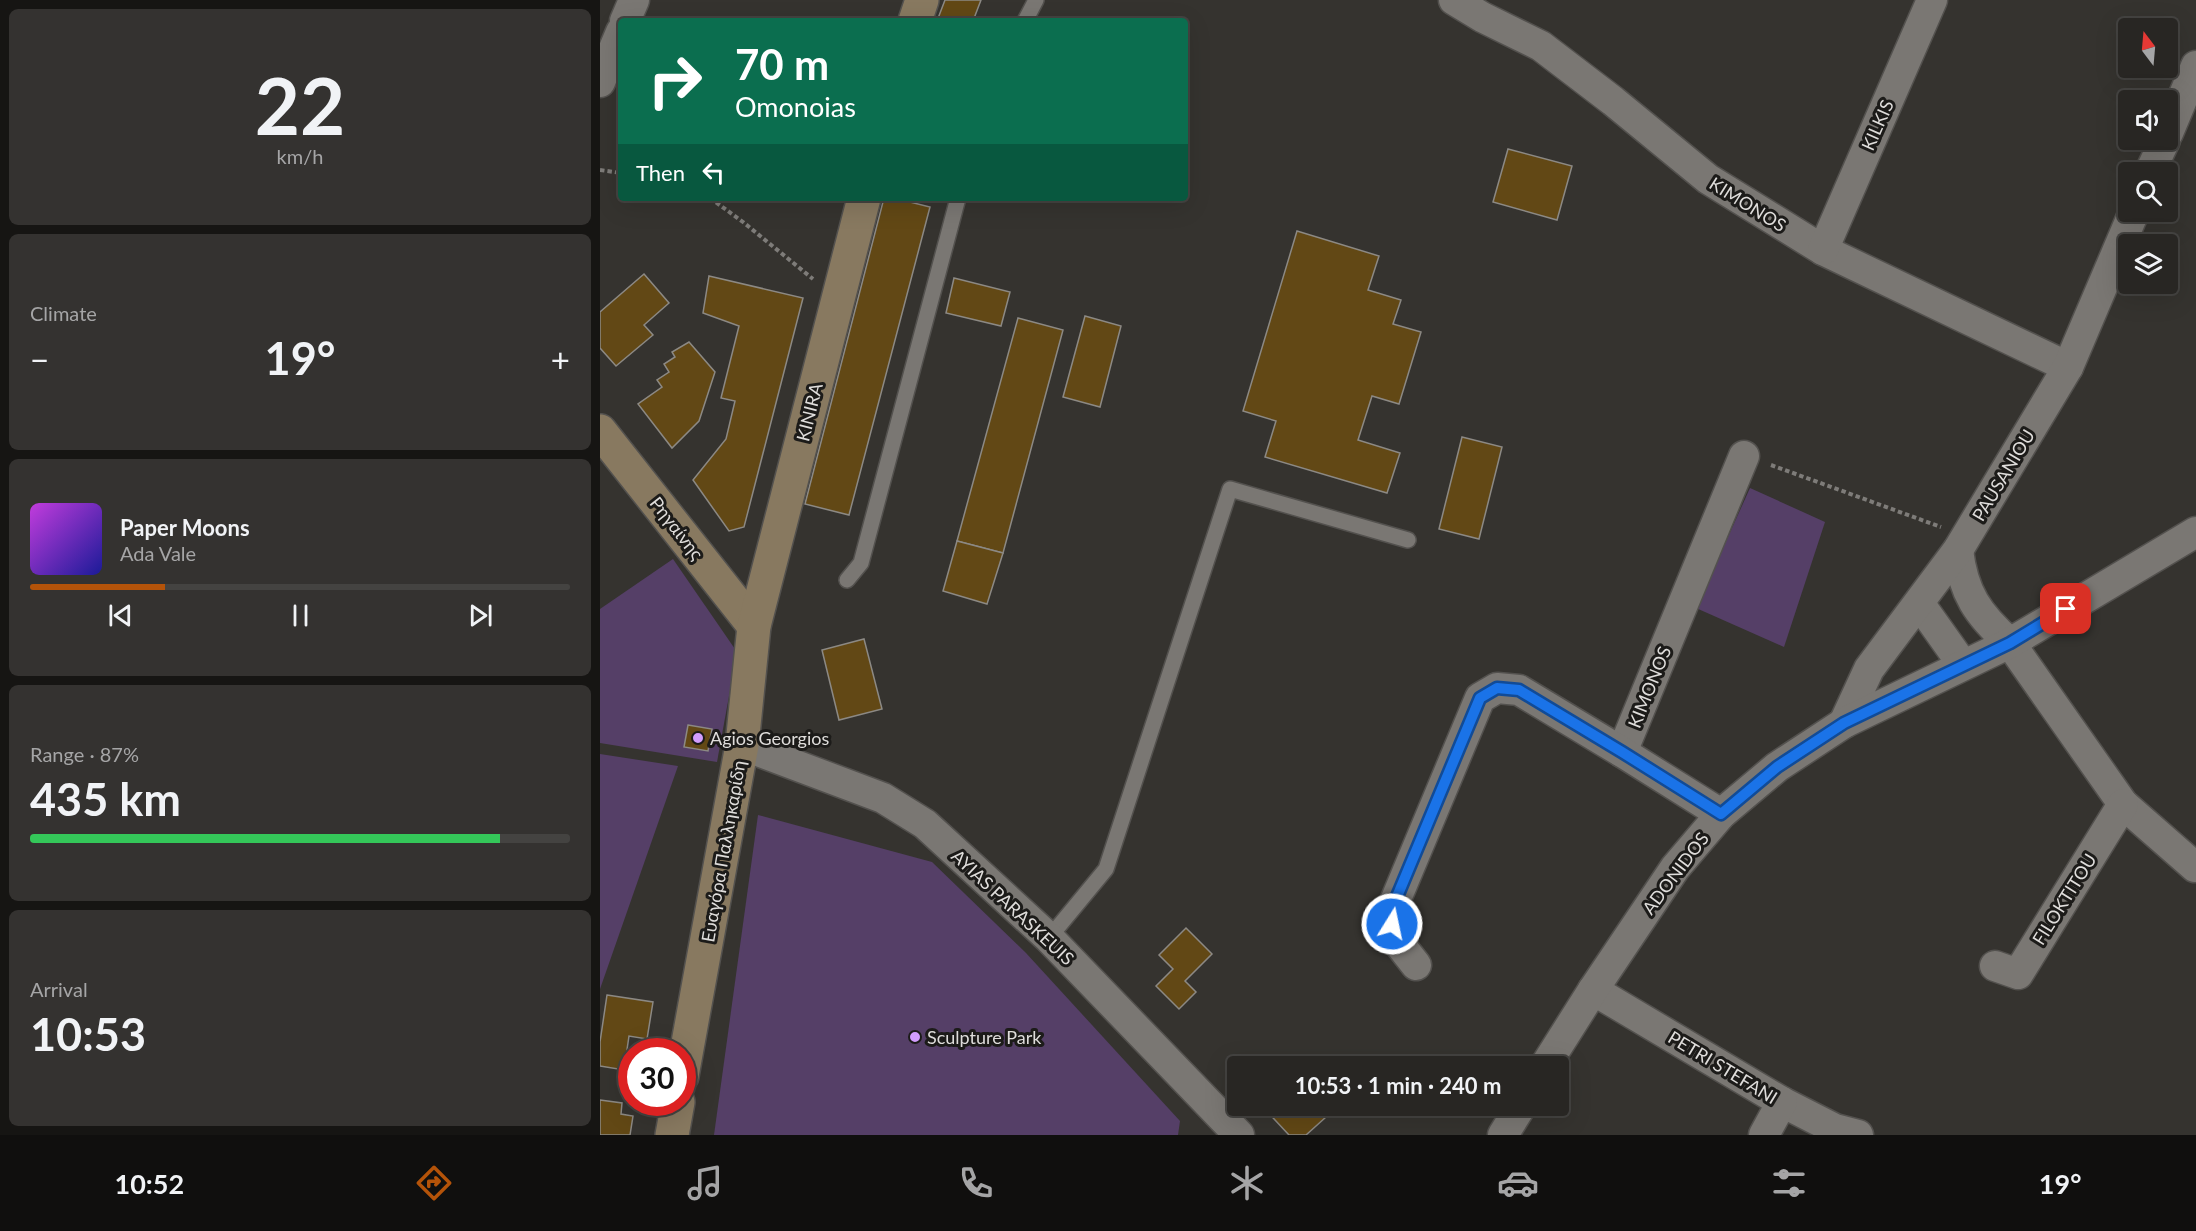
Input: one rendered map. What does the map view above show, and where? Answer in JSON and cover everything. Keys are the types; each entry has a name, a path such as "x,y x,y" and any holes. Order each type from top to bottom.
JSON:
{"main road":[{"path":"916,18 922,0"},
{"name":"KINIRA","path":"754,626 863,201"},
{"name":"Ρηγαίνης","path":"600,430 754,626"},
{"name":"Ευαγόρα Παλληκαρίδη","path":"689,1038 742,745 754,626"},
{"path":"672,1135 675,1116"}],"street":[{"path":"626,18 634,0"},
{"name":"KIMONOS","path":"1454,0 1482,17 1541,46 1613,101 1708,179 1823,250 2068,367"},
{"name":"KILKIS","path":"1823,250 1932,0"},
{"path":"600,82 618,39"},
{"path":"2178,109 2196,66"},
{"name":"PAUSANIOU","path":"1844,723 1869,669 1962,543 2068,367 2130,222"},
{"name":"KIMONOS","path":"1622,752 1744,456"},
{"name":"ADONIDOS","path":"1551,1056 1675,868 1721,814 1777,767 1844,723 2010,643 2196,532"},
{"path":"1962,543 1960,571 1979,612 2010,643 2123,804 2195,867"},
{"path":"1919,603 1963,665"},
{"path":"1416,965 1394,937 1391,911 1480,698 1497,688 1519,690 1721,814"},
{"name":"AYIAS PARASKEUIS","path":"742,745 883,798 925,824 1049,938 1239,1135"},
{"name":"FILOKTITOU","path":"1995,966 2018,974 2123,804"},
{"name":"PETRI STEFANI","path":"1593,990 1782,1102 1835,1129 1858,1135"},
{"path":"1764,1135 1782,1102"},
{"path":"1204,1135 1210,1106"},
{"path":"1503,1135 1515,1116"}],"lane":[{"path":"1027,18 1036,0"},
{"path":"847,580 861,562 957,201"},
{"path":"1049,938 1106,869 1230,489 1408,540"}],"path":[{"path":"600,170 618,173"},
{"path":"714,201 812,279 840,288"},
{"path":"1744,456 1962,543"}],"shaded area":[{"path":"1750,488 1825,522 1784,647 1696,608"},
{"path":"673,559 737,652 717,762 600,743 600,609"},
{"path":"600,754 678,766 600,989"},
{"name":"Sculpture Park","path":"758,815 932,862 1026,953 1180,1121 1178,1135 714,1135"}],"building":[{"path":"945,0 981,0 974,18 938,18"},
{"path":"1508,149 1572,166 1557,220 1493,202"},
{"path":"883,201 906,201 930,207 849,515 805,504"},
{"path":"1297,231 1379,256 1368,290 1401,300 1393,324 1421,332 1399,404 1372,396 1358,440 1400,453 1387,493 1265,457 1276,421 1243,411"},
{"path":"644,274 669,303 644,325 653,335 616,366 600,348 600,312"},
{"path":"709,276 803,298 744,527 729,531 693,480 726,439 735,401 721,398 739,326 703,313"},
{"path":"954,278 1010,292 1001,326 946,313"},
{"path":"1085,316 1121,326 1100,407 1063,397"},
{"path":"1018,318 1063,330 1003,553 957,541"},
{"path":"689,342 715,372 699,421 672,448 638,404 662,387 657,380 669,372 664,364 675,357 672,352"},
{"path":"1462,437 1502,447 1479,539 1439,529"},
{"path":"957,541 1003,553 987,604 943,591"},
{"path":"864,639 882,709 839,720 822,650"},
{"name":"Agios Georgios","path":"688,725 712,729 708,751 684,747"},
{"path":"1186,928 1212,954 1185,981 1196,992 1179,1009 1156,986 1173,969 1159,955"},
{"path":"607,995 653,1002 647,1038 629,1036 629,1038 618,1038 618,1069 600,1066 600,1042"},
{"path":"600,1100 618,1102 618,1116 633,1116 630,1135 600,1135"},
{"path":"1271,1116 1327,1116 1306,1135 1289,1135"}],"place":[{"name":"Agios Georgios","path":"698,738"},
{"name":"Sculpture Park","path":"915,1037"}],"route":[{"path":"1392,924 1391,911 1480,698 1497,688 1519,690 1721,814 1777,767 1844,723 2010,643 2066,609"}]}
